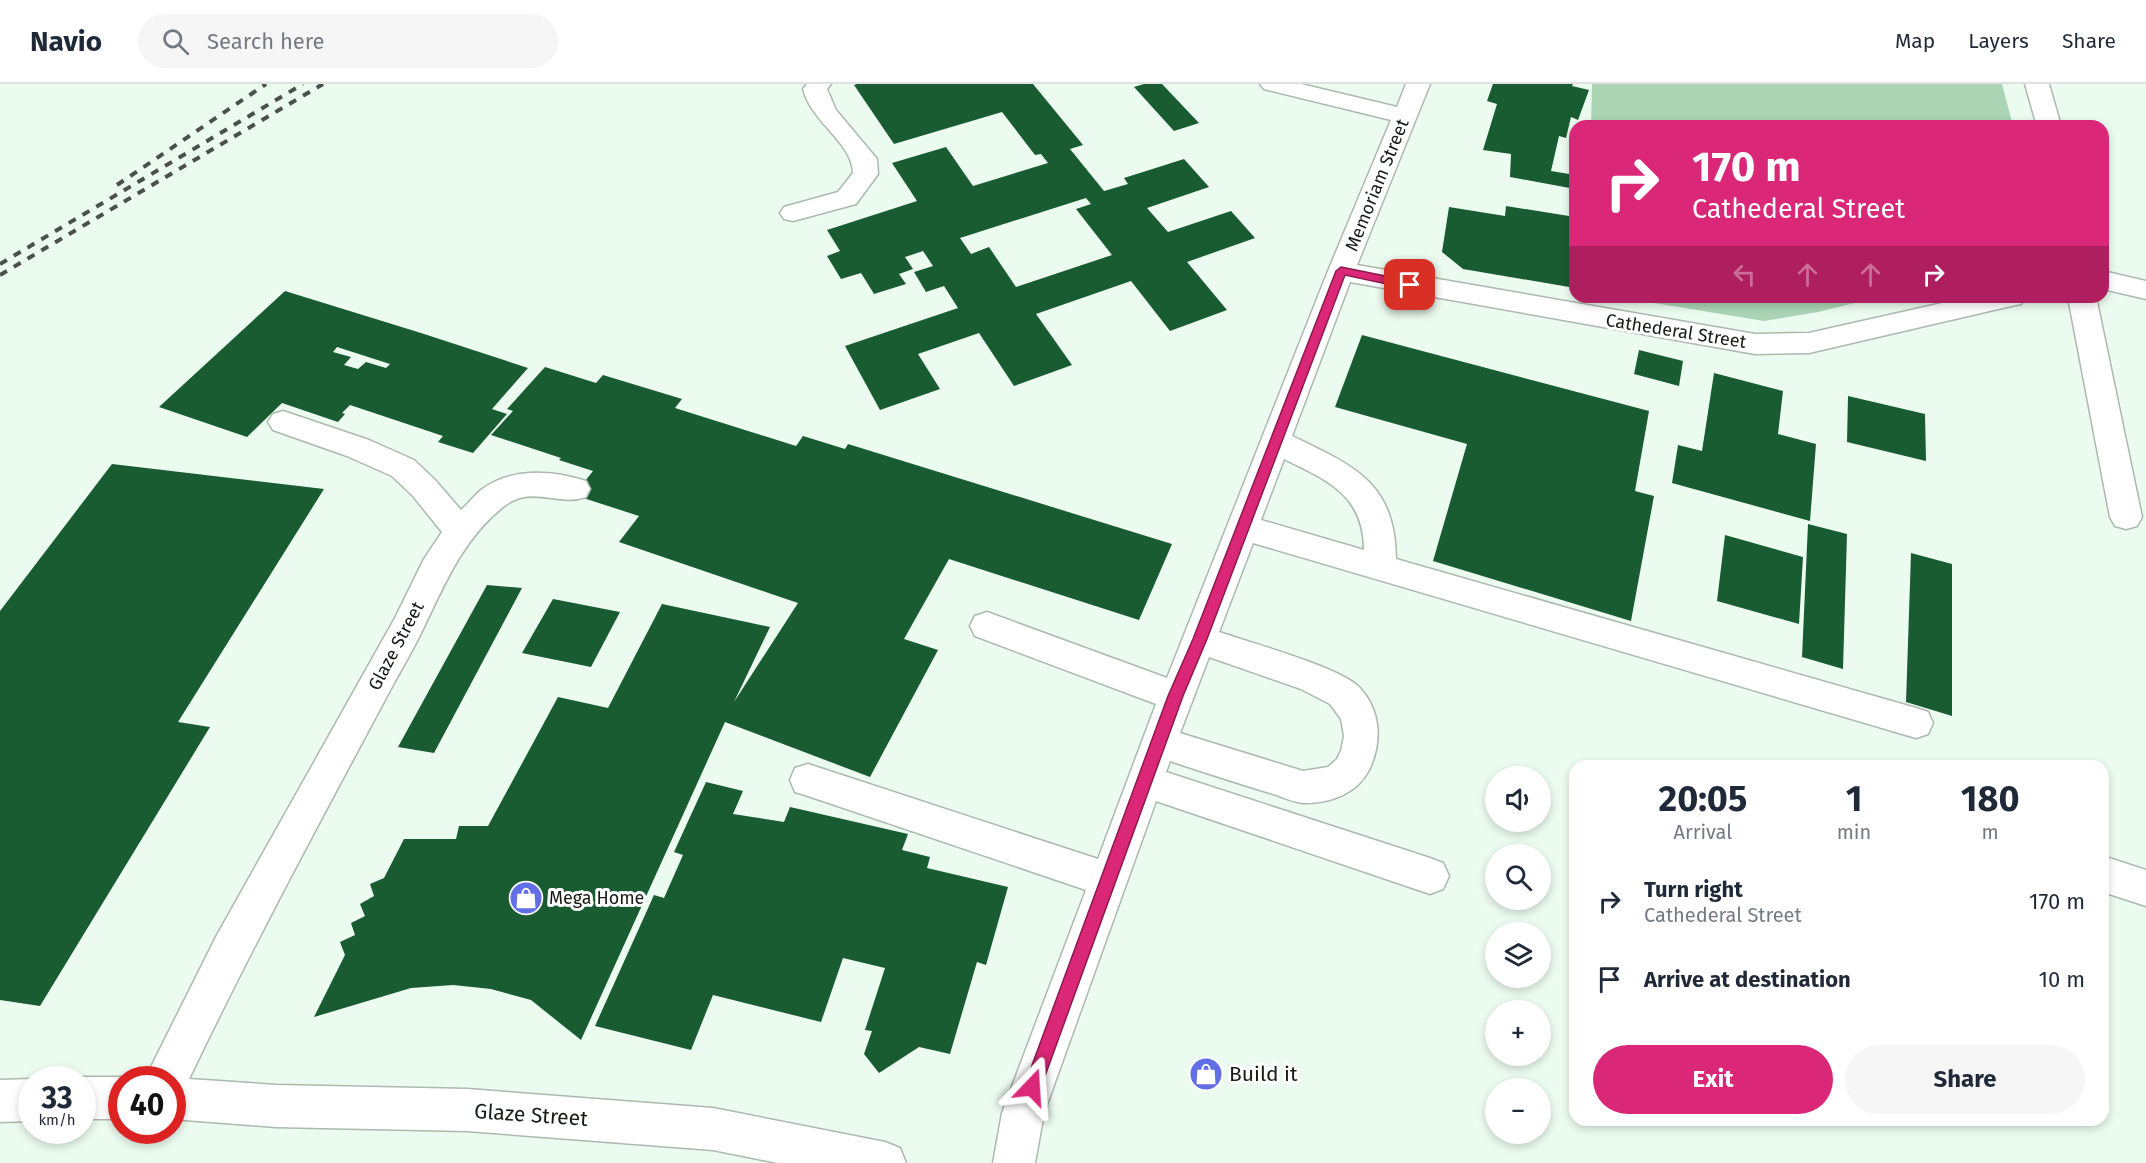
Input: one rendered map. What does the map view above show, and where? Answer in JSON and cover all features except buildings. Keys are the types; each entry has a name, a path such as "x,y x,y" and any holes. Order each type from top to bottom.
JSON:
{"street":[{"path":"793,213 847,198 866,174 866,159 826,113 817,97 815,89 819,84"},
{"path":"1272,84 1405,116"},
{"name":"Memoriam Street","path":"1014,1163 1023,1113 1158,742 1200,639 1341,271 1418,84"},
{"path":"2037,84 2047,120"},
{"name":"Cathederal Street","path":"1341,271 1755,344 1809,343 1985,303"},
{"path":"2109,281 2146,290"},
{"path":"2083,303 2126,517"},
{"path":"283,422 358,448 403,468 424,488 460,531"},
{"path":"1275,441 1340,474 1363,493 1379,522 1380,566"},
{"name":"Glaze Street","path":"174,1066 231,949 408,626 435,568 460,531 493,498 512,488 533,483 574,489"},
{"path":"1242,527 1916,723"},
{"path":"987,626 1176,696"},
{"path":"1158,742 1303,787 1344,778 1355,764 1361,747 1360,724 1353,705 1342,693 1305,676 1200,639"},
{"path":"808,780 1108,880"},
{"path":"1144,781 1430,876"},
{"path":"2109,876 2146,888"},
{"name":"Glaze Street","path":"186,1099 276,1106 467,1110 713,1129 885,1163"},
{"path":"0,1101 18,1100"}],"green space":[{"path":"1592,84 2002,84 2011,120 1591,120"},
{"path":"1654,303 1855,303 1764,321"}],"railway":[{"path":"117,185 266,84"},
{"path":"0,264 303,84"},
{"path":"0,275 323,84"}],"place":[{"name":"Mega Home","path":"526,898"},
{"name":"Build it","path":"1206,1074"}],"route":[{"path":"1032,1087 1176,696 1341,271 1410,285"}]}
